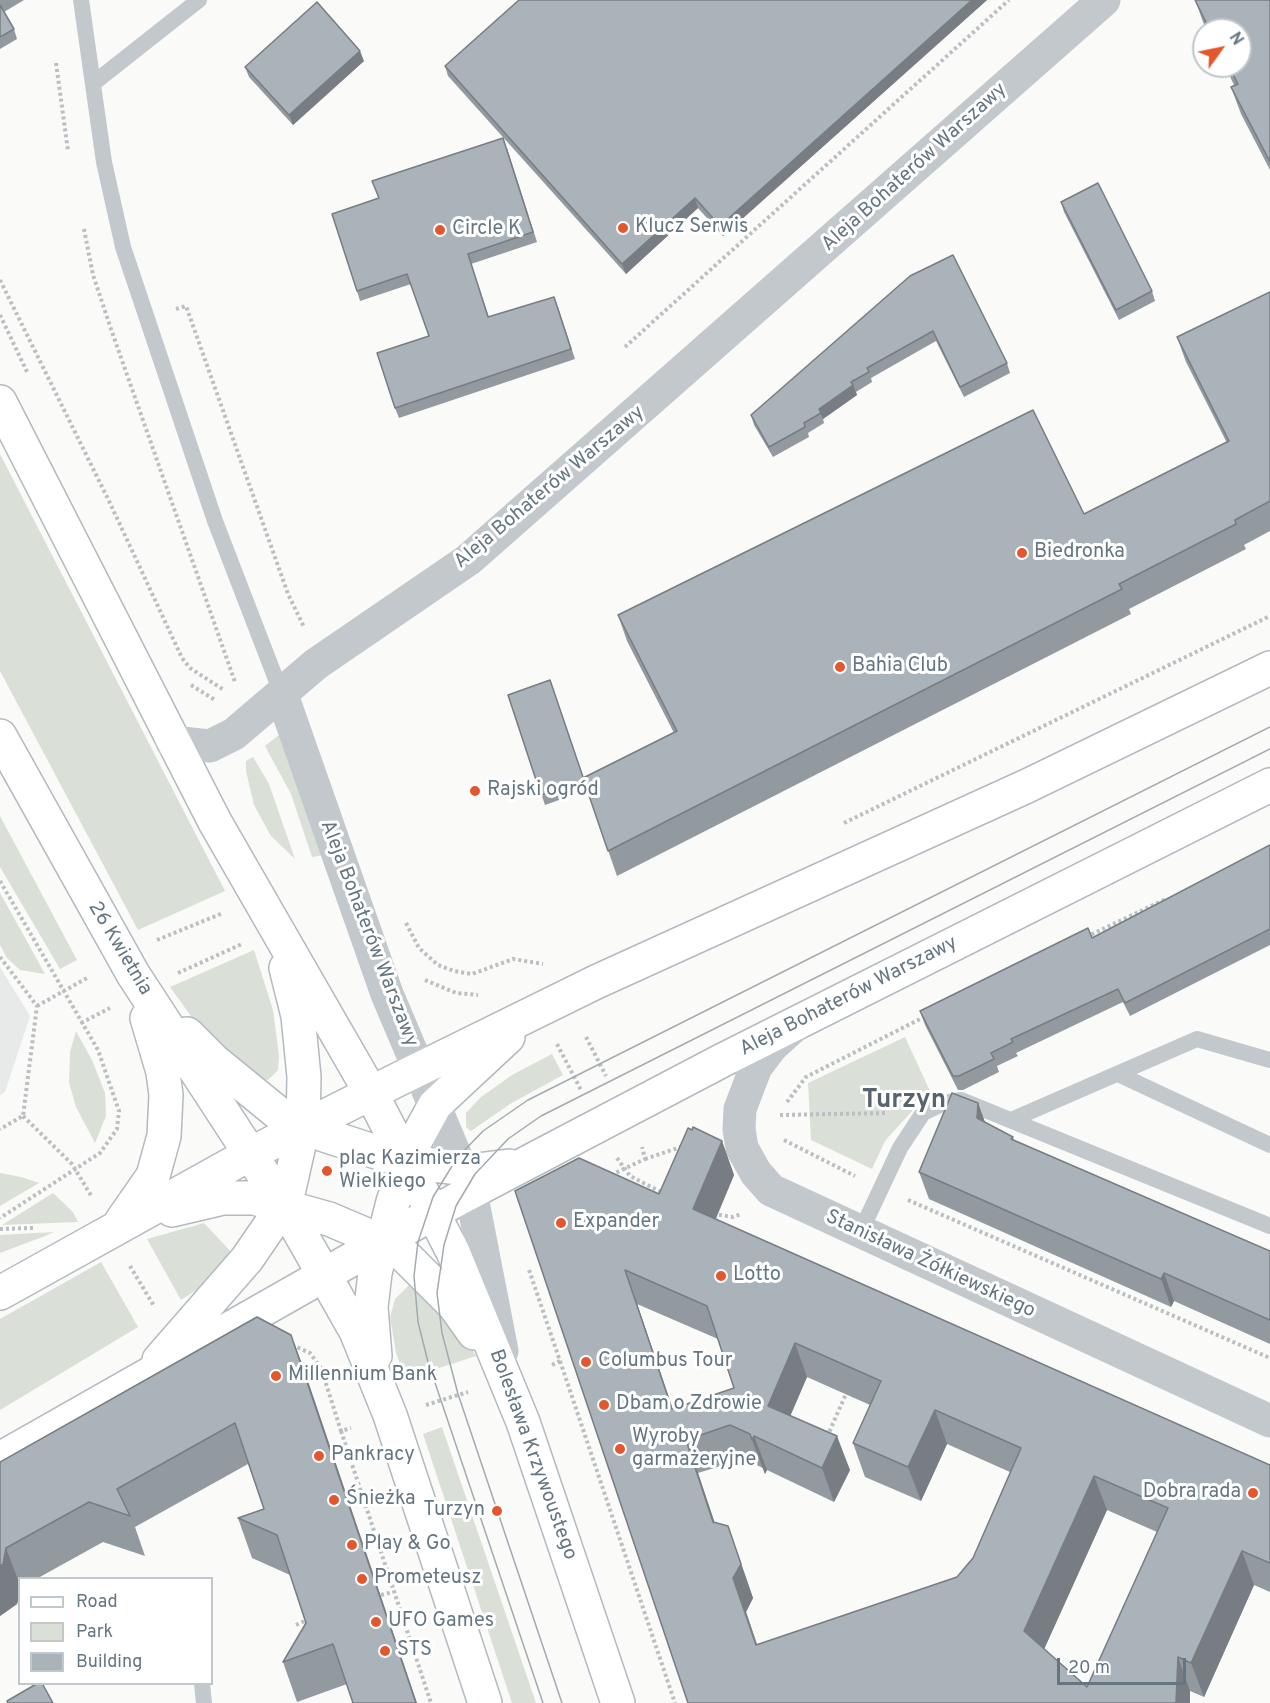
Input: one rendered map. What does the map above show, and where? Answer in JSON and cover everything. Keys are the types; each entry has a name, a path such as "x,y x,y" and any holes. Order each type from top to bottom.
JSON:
{"street":[{"name":"Aleja Bohaterów Warszawy","path":"435,1105 361,926 282,694 316,664 468,560 1104,0"},
{"path":"0,402 172,742 275,930 371,1093 433,1212"},
{"name":"Aleja Bohaterów Warszawy","path":"0,1293 104,1220 250,1154 553,1003 1027,786 1270,668"},
{"path":"172,742 201,747 216,744 250,722 282,694"},
{"name":"26 Kwietnia","path":"0,736 102,923 250,1154"},
{"name":"Aleja Bohaterów Warszawy","path":"467,1181 529,1163 798,1023 1270,785"},
{"path":"147,1375 247,1259 284,1205 296,1166 303,1127 302,1045 292,991 275,930"},
{"path":"143,990 234,1078 278,1113 303,1127 467,1181"},
{"path":"104,1220 132,1208 153,1176 164,1136 166,1095 163,1072 144,1010 143,990"},
{"path":"390,1415 375,1356 371,1307 381,1242 407,1162 425,1119 435,1105 553,1003"},
{"name":"Stanisława Żółkiewskiego","path":"798,1023 772,1046 753,1072 743,1096 738,1129 742,1148 756,1173 771,1190 1270,1421"},
{"path":"435,1105 467,1181 507,1379"},
{"path":"250,1154 284,1205 356,1331 390,1415 485,1703"},
{"path":"0,1459 326,1276 433,1212 467,1181"},
{"path":"104,1220 172,1210 223,1198 260,1199 329,1219 404,1255 454,1305 507,1379"},
{"name":"Bolesława Krzywoustego","path":"433,1212 465,1279 507,1379 618,1703"}],"lane":[{"path":"81,0 104,162 123,247 215,521 282,694"},
{"path":"94,82 199,0"},
{"path":"1011,1120 1197,1039 1270,1060"},
{"path":"1118,1074 1270,1145"},
{"path":"860,1233 900,1148 923,1113 944,1103 961,1100 1270,1226"},
{"path":"202,1685 204,1703"}],"path":[{"path":"625,347 1009,0"},
{"path":"0,280 109,501 182,658 213,683 232,693"},
{"path":"112,332 186,306 284,583 303,626 316,664"},
{"path":"834,827 1270,616"},
{"path":"210,689 213,683"},
{"path":"0,881 98,1050 119,1111 117,1129 108,1145 75,1170 0,1218"},
{"path":"1077,941 1174,896"},
{"path":"156,941 225,912"},
{"path":"401,913 419,948 438,965 454,971 472,974 513,959 551,966"},
{"path":"0,957 37,1006 23,1116"},
{"path":"37,1006 87,978"},
{"path":"780,1124 778,1115 806,1077 931,1014"},
{"path":"586,1036 608,1081"},
{"path":"560,1049 583,1094"},
{"path":"778,1115 923,1113"},
{"path":"23,1116 72,1164 104,1220"},
{"path":"0,1129 23,1116"},
{"path":"782,1132 784,1141 880,1188 1270,1358"},
{"path":"602,1179 645,1159 685,1146"},
{"path":"642,1147 645,1159"},
{"path":"617,1159 624,1169 644,1185 676,1199"},
{"path":"709,1213 733,1217 763,1204 790,1200"},
{"path":"128,1262 158,1314"},
{"path":"527,1266 675,1703"},
{"path":"287,1344 296,1345 310,1353 321,1368 431,1703"},
{"path":"552,1365 560,1361"},
{"path":"423,1406 476,1389"},
{"path":"826,1439 846,1394"},
{"path":"341,1431 351,1428"},
{"path":"381,1595 393,1592"},
{"path":"296,1625 307,1620"}],"shaded area":[{"path":"0,967 30,1016 5,1092 0,1095"}],"green space":[{"path":"0,454 225,891 138,930 0,671"},
{"path":"279,735 325,855 312,857 291,794 265,746"},
{"path":"253,757 269,784 295,859 271,836 254,805 246,771 246,761"},
{"path":"0,816 77,960 60,969 0,867"},
{"path":"0,893 45,974 20,970 7,958 0,945"},
{"path":"254,950 273,1010 279,1056 278,1070 268,1080 257,1079 198,1026 170,987"},
{"path":"76,1031 92,1060 105,1093 106,1116 95,1143 76,1107 69,1082 70,1052"},
{"path":"905,1037 930,1091 885,1141 872,1169 811,1140 808,1083"},
{"path":"552,1054 563,1075 510,1104 471,1131 466,1127 466,1113 481,1097 512,1075"},
{"path":"0,1173 21,1177 39,1183 0,1206"},
{"path":"53,1193 73,1212 78,1222 2,1225"},
{"path":"204,1223 233,1254 201,1287 181,1300 147,1239"},
{"path":"54,1232 45,1236 0,1253 0,1235"},
{"path":"101,1262 138,1327 0,1410 0,1319"},
{"path":"410,1277 468,1343 476,1356 405,1379 396,1353 390,1317 395,1299 410,1284"},
{"path":"442,1427 536,1703 512,1703 423,1434"}],"building":[{"path":"519,0 972,0 720,226 695,198 622,264 445,66"},
{"path":"1195,0 1270,0 1270,162 1231,87 1238,84 1235,78 1252,78 1252,18 1204,18"},
{"path":"317,2 360,51 289,115 245,67"},
{"path":"0,5 14,29 0,37"},
{"path":"503,138 533,232 468,254 488,317 554,297 571,349 395,408 377,353 429,336 407,274 357,291 332,214 379,198 372,181"},
{"path":"1098,183 1152,291 1116,310 1061,202"},
{"path":"953,255 1007,363 960,387 933,331 867,368 869,372 851,382 853,385 819,409 821,413 804,423 805,427 769,447 751,415 910,276"},
{"path":"1270,292 1270,501 1235,520 1236,524 1119,584 1122,589 608,851 583,778 677,731 618,615 1033,410 1084,514 1229,441 1177,337"},
{"path":"550,680 584,780 541,795 508,695"},
{"path":"1270,845 1270,929 1125,1003 1118,989 1011,1039 1013,1042 991,1053 994,1059 959,1076 953,1076 920,1011 1088,928 1092,938"},
{"path":"952,1093 978,1103 977,1118 1013,1137 1011,1139 1270,1251 1270,1320 1164,1273 1161,1279 919,1172"},
{"path":"693,1127 722,1141 693,1209 1270,1465 1270,1563 1242,1551 1191,1663 1178,1657 1176,1703 688,1703 515,1191 579,1158 659,1194 688,1128 692,1130","holes":["625,1270 707,1306 734,1388 672,1409","795,1343 881,1381 853,1443 908,1467 935,1410 1021,1448 973,1558 957,1577 756,1645 733,1578 741,1564 728,1526 713,1522 686,1440 730,1425 750,1434 752,1440 754,1436 822,1468 837,1436 768,1406","1094,1476 1168,1508 1087,1687 1024,1631"]},
{"path":"257,1317 291,1335 416,1703 353,1703 333,1644 283,1662 306,1623 277,1535 238,1518 264,1509 235,1423 117,1489 130,1516 89,1502 6,1548 3,1564 0,1566 0,1462"},
{"path":"35,1685 43,1685 53,1703 8,1703 7,1701"}],"tram line":[{"path":"543,1703 428,1362 418,1322 414,1276 418,1242 433,1197 457,1158 483,1131 528,1100 1270,727"},
{"path":"562,1703 458,1394 442,1333 437,1293 444,1245 456,1206 475,1174 508,1139 541,1116 1270,749"}],"place":[{"name":"Klucz Serwis","path":"623,228"},
{"name":"Circle K","path":"440,230"},
{"name":"Biedronka","path":"1022,553"},
{"name":"Bahia Club","path":"840,667"},
{"name":"Rajski ogród","path":"475,791"},
{"name":"plac Kazimierza Wielkiego","path":"327,1171"},
{"name":"Expander","path":"561,1223"},
{"name":"Lotto","path":"721,1276"},
{"name":"Columbus Tour","path":"586,1362"},
{"name":"Millennium Bank","path":"276,1376"},
{"name":"Dbam o Zdrowie","path":"604,1405"},
{"name":"Wyroby garmażeryjne","path":"620,1449"},
{"name":"Pankracy","path":"319,1456"},
{"name":"Dobra rada","path":"1253,1493"},
{"name":"Śnieżka","path":"334,1500"},
{"name":"Turzyn","path":"497,1511"},
{"name":"Play & Go","path":"352,1545"},
{"name":"Prometeusz","path":"362,1579"},
{"name":"UFO Games","path":"376,1622"},
{"name":"STS","path":"385,1651"}],"district":[{"name":"Turzyn","path":"904,1102"}]}
